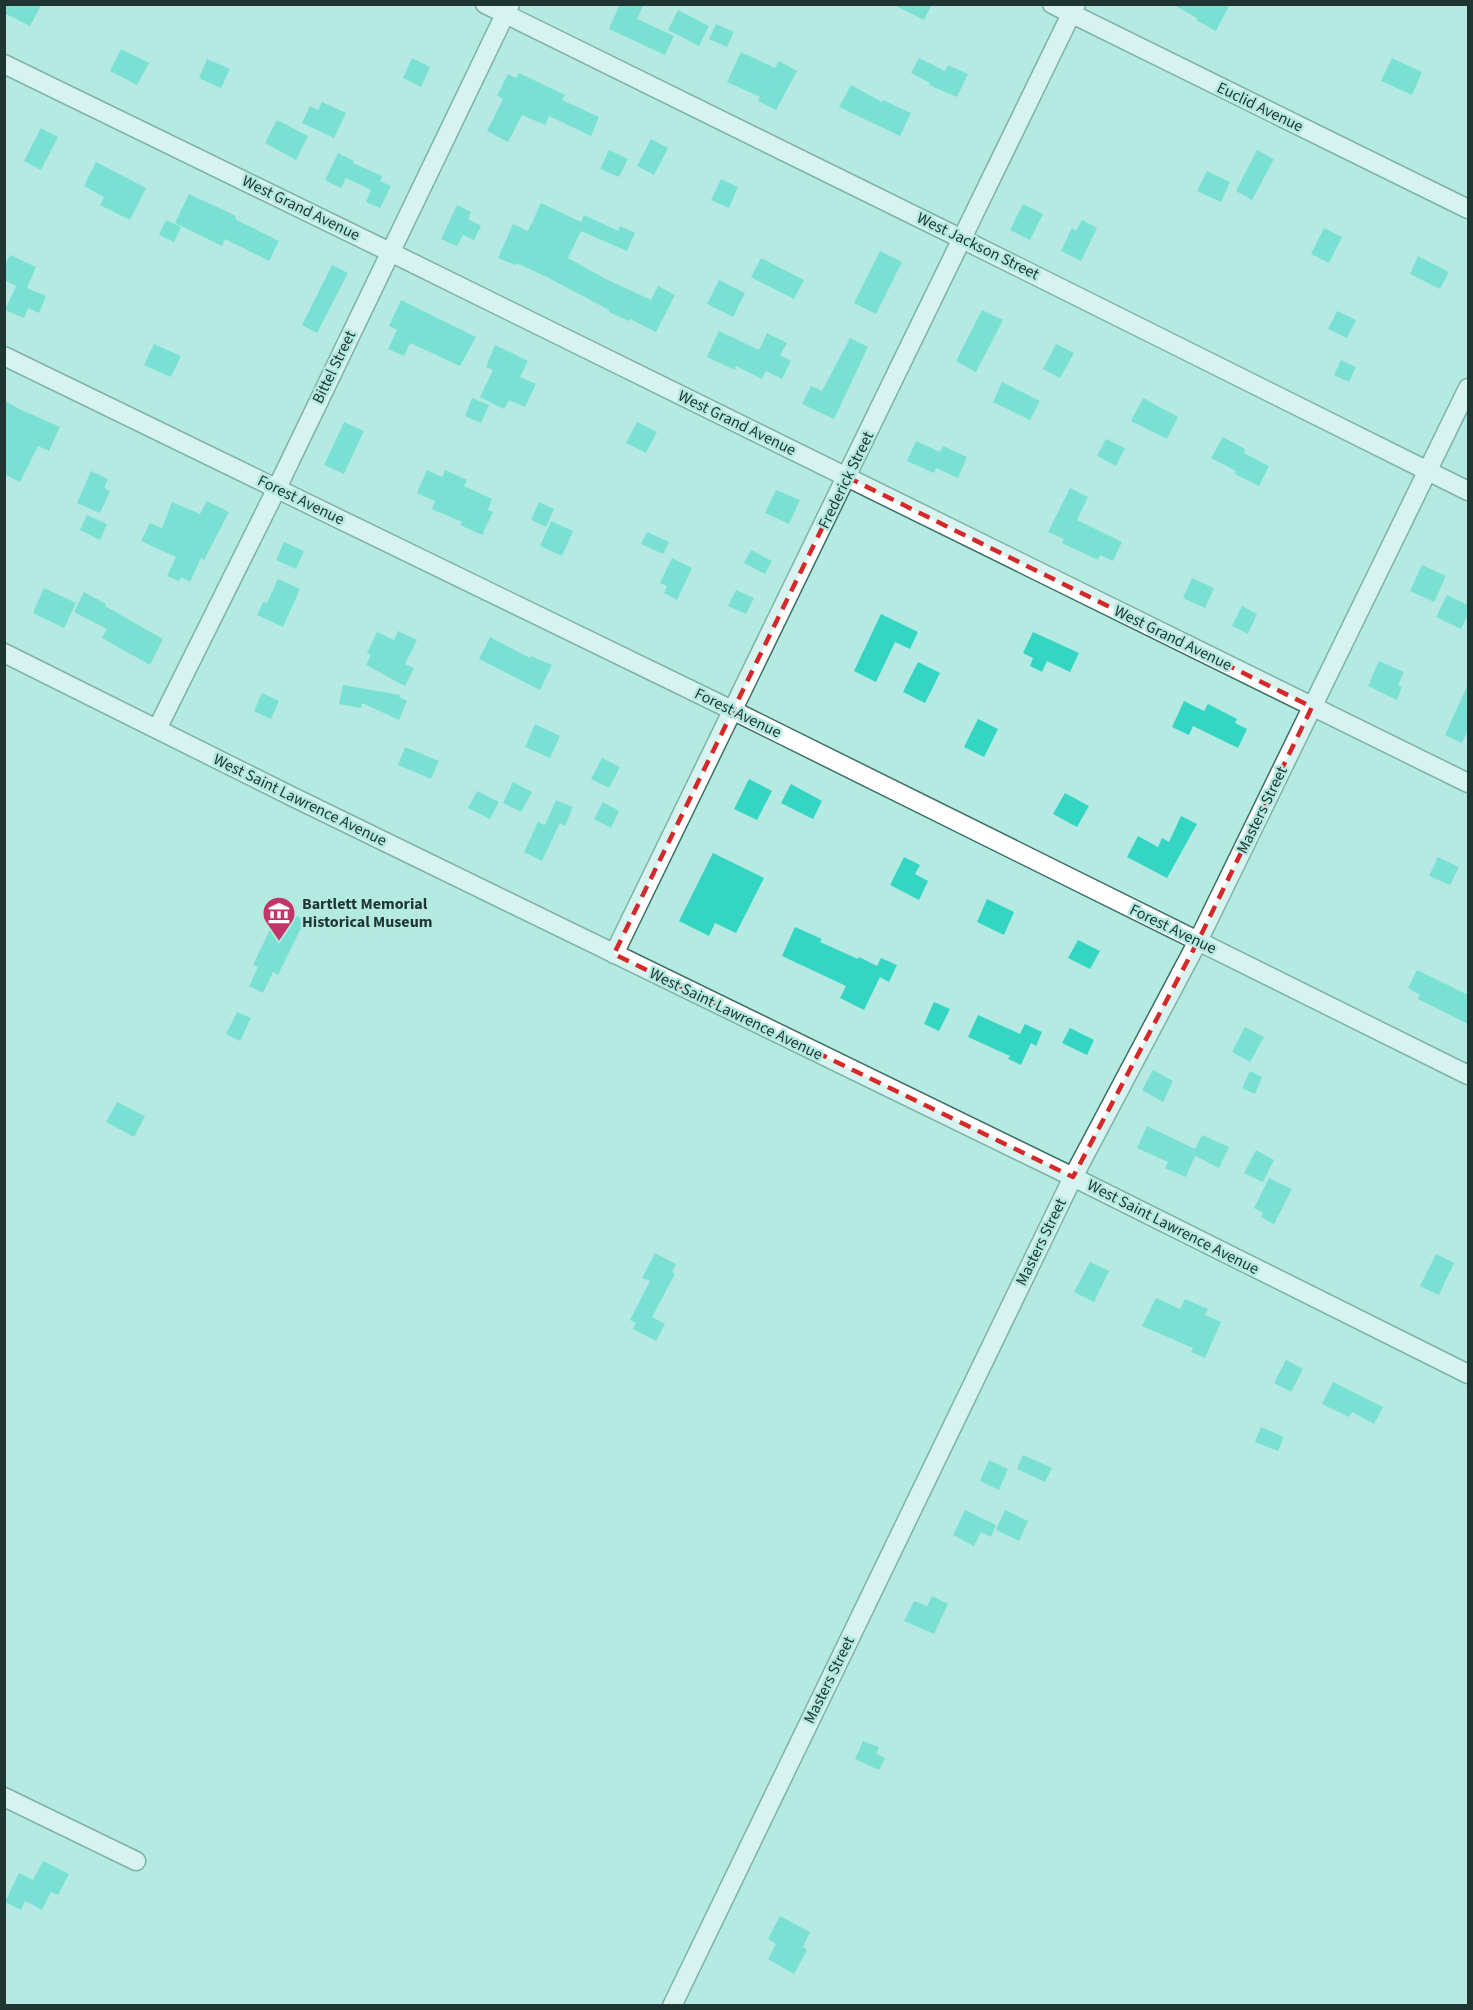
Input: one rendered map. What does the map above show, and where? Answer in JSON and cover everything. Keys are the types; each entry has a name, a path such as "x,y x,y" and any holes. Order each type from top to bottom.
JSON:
{"street":[{"name":"West Jackson Street","path":"485,4 507,9 1468,491"},
{"name":"Euclid Avenue","path":"1052,4 1074,9 1468,209"},
{"name":"Bittel Street","path":"158,729 277,488 507,9"},
{"name":"Frederick Street","path":"614,954 1074,9"},
{"name":"West Grand Avenue","path":"4,64 1468,783"},
{"name":"Forest Avenue","path":"4,356 734,711 1468,1075"},
{"name":"Masters Street","path":"672,2006 1073,1176 1198,941 1468,388"},
{"name":"West Saint Lawrence Avenue","path":"4,653 614,954 1073,1176 1468,1374"},
{"path":"4,1797 135,1861"}],"highlighted area":[{"path":"847,477 1312,707 1198,941 1073,1177 614,954"}],"building":[{"path":"4,4 42,4 30,26 4,13"},
{"path":"620,4 644,4 637,19 674,36 665,55 609,29"},
{"path":"892,4 932,4 924,20"},
{"path":"1172,4 1230,4 1216,31"},
{"path":"678,10 709,26 699,46 668,30"},
{"path":"716,24 734,32 727,47 709,39"},
{"path":"121,49 149,63 137,85 110,71"},
{"path":"741,52 775,68 779,61 797,71 776,110 758,101 760,97 727,82"},
{"path":"412,58 430,67 421,87 403,78"},
{"path":"919,58 945,71 948,65 968,74 957,97 929,85 930,83 911,73"},
{"path":"1392,58 1422,72 1412,95 1381,81"},
{"path":"207,59 230,69 221,88 199,78"},
{"path":"519,73 565,95 562,100 599,117 591,136 549,116 545,125 522,115 508,142 487,131 503,99 497,96 508,74 516,78"},
{"path":"851,85 882,102 883,100 911,113 900,136 839,107"},
{"path":"322,102 346,113 334,138 302,123 310,106 318,110"},
{"path":"277,120 308,136 296,160 265,143"},
{"path":"41,128 58,137 41,170 24,161"},
{"path":"651,139 668,148 654,175 637,166"},
{"path":"609,150 628,159 619,177 600,169"},
{"path":"1257,150 1274,159 1252,200 1236,191"},
{"path":"338,153 354,161 353,163 382,176 380,181 391,186 380,208 366,202 371,190 346,178 341,188 325,180"},
{"path":"96,162 146,188 130,220 100,205 104,197 84,186"},
{"path":"1207,171 1230,182 1221,202 1197,191"},
{"path":"721,179 738,187 729,208 711,200"},
{"path":"189,194 236,216 235,219 279,241 269,261 225,239 222,246 175,223"},
{"path":"541,203 581,222 584,215 618,231 620,226 635,233 627,251 581,231 568,258 651,300 658,286 675,295 656,332 609,312 547,277 516,263 515,265 498,258 513,224 528,231"},
{"path":"1023,204 1043,214 1030,240 1010,230"},
{"path":"457,205 471,212 468,219 481,226 474,240 463,235 457,246 441,239"},
{"path":"166,220 181,227 174,242 159,235"},
{"path":"1082,220 1097,228 1081,261 1061,251 1072,228 1076,231"},
{"path":"1324,228 1342,237 1329,263 1311,254"},
{"path":"880,251 902,262 876,314 854,303"},
{"path":"10,255 36,267 27,288 46,296 39,313 28,308 24,318 5,310 16,286 4,280 4,267"},
{"path":"1418,256 1449,272 1440,289 1410,274"},
{"path":"761,258 804,280 794,299 751,277"},
{"path":"332,265 348,273 317,333 302,325"},
{"path":"719,280 745,293 733,317 707,304"},
{"path":"401,300 476,337 460,366 410,343 404,356 388,349 397,330 389,326"},
{"path":"982,310 1003,320 976,372 956,361"},
{"path":"1337,311 1356,320 1347,338 1328,329"},
{"path":"719,331 759,350 767,333 787,343 780,355 791,361 782,379 766,371 762,379 736,366 735,370 707,357"},
{"path":"850,338 868,347 834,419 802,404 811,386 822,391"},
{"path":"154,344 181,356 171,377 144,365"},
{"path":"1056,344 1074,353 1060,378 1043,369"},
{"path":"495,345 528,361 520,377 536,384 525,407 509,400 504,409 480,397 493,370 486,367"},
{"path":"1341,360 1356,367 1349,382 1334,375"},
{"path":"1002,382 1040,401 1030,420 993,402"},
{"path":"472,398 489,405 481,423 465,416"},
{"path":"1143,398 1178,417 1167,439 1131,421"},
{"path":"4,400 60,427 49,451 38,446 20,482 4,474"},
{"path":"344,422 364,431 344,474 324,465"},
{"path":"637,422 657,432 646,453 626,443"},
{"path":"1223,437 1245,449 1244,453 1269,466 1259,486 1211,458"},
{"path":"1106,439 1125,448 1116,466 1097,456"},
{"path":"916,441 940,452 943,446 967,457 958,478 936,468 934,473 907,461"},
{"path":"427,470 442,477 445,470 467,480 464,486 492,499 488,510 493,512 482,535 460,525 462,522 432,509 435,501 417,493"},
{"path":"91,471 108,479 104,488 110,491 100,513 77,503"},
{"path":"1070,488 1088,497 1077,520 1122,542 1113,561 1100,555 1098,560 1062,543 1064,539 1048,532"},
{"path":"776,490 800,500 789,524 765,513"},
{"path":"207,501 229,512 204,560 201,558 190,582 181,577 179,581 167,576 176,557 141,541 150,523 162,528 172,502 200,514"},
{"path":"539,502 554,509 546,527 531,520"},
{"path":"87,515 107,524 100,540 80,530"},
{"path":"551,521 573,531 562,556 540,546"},
{"path":"647,532 669,542 663,554 641,544"},
{"path":"284,542 304,551 296,569 276,560"},
{"path":"751,550 772,561 765,574 744,563"},
{"path":"672,558 692,568 677,600 664,593 667,586 660,583"},
{"path":"1422,565 1446,576 1434,602 1410,591"},
{"path":"1192,578 1214,588 1205,608 1183,598"},
{"path":"278,579 300,589 283,627 257,615 263,602 267,603"},
{"path":"44,588 76,603 64,628 33,613"},
{"path":"736,590 754,598 746,614 728,606"},
{"path":"84,592 163,639 150,665 102,638 107,629 74,612"},
{"path":"1447,595 1468,605 1468,614 1461,629 1436,617"},
{"path":"1242,606 1257,614 1248,634 1232,626"},
{"path":"881,614 918,632 910,649 895,642 876,682 854,671"},
{"path":"398,631 417,640 405,664 414,668 405,686 366,665 371,655 367,653 377,632 394,640"},
{"path":"1033,632 1079,653 1070,672 1047,661 1042,672 1030,666 1033,658 1023,653"},
{"path":"490,637 530,658 531,656 552,665 540,690 479,659"},
{"path":"1379,661 1404,672 1398,685 1402,687 1397,700 1368,686"},
{"path":"918,662 940,673 925,703 903,692"},
{"path":"1468,684 1468,730 1462,743 1445,735"},
{"path":"343,685 400,695 399,697 407,701 399,720 362,703 361,708 339,704"},
{"path":"262,693 279,701 271,719 254,711"},
{"path":"1184,701 1204,711 1208,704 1237,719 1235,723 1247,729 1238,748 1193,726 1189,735 1172,727"},
{"path":"978,719 998,729 984,757 964,747"},
{"path":"535,724 560,736 550,758 525,747"},
{"path":"405,747 439,761 431,779 398,765"},
{"path":"602,758 620,767 609,788 591,779"},
{"path":"749,779 772,791 757,820 734,809"},
{"path":"513,782 532,792 521,812 503,803"},
{"path":"791,784 822,801 813,819 781,803"},
{"path":"477,791 499,802 490,819 468,808"},
{"path":"1065,793 1089,806 1077,827 1053,814"},
{"path":"556,800 573,807 565,826 560,823 542,861 524,852 538,822 545,825"},
{"path":"603,802 619,811 611,828 594,819"},
{"path":"1181,816 1197,824 1167,878 1127,857 1138,836 1158,847 1162,838 1169,842"},
{"path":"713,853 764,878 736,933 715,923 709,936 679,921"},
{"path":"904,857 920,865 915,874 928,881 919,900 890,885"},
{"path":"1438,857 1459,867 1450,885 1429,876"},
{"path":"987,899 1014,912 1004,935 977,922"},
{"name":"Bartlett Memorial Historical Museum","path":"280,908 305,920 278,975 273,972 263,993 249,986 258,967 253,965"},
{"path":"795,927 822,939 820,942 858,959 859,957 877,966 881,958 897,965 889,982 880,977 864,1010 840,998 846,986 782,956"},
{"path":"1078,940 1100,951 1090,969 1068,958"},
{"path":"1417,970 1468,995 1468,1024 1418,999 1420,995 1408,988"},
{"path":"934,1002 950,1009 939,1031 924,1024"},
{"path":"237,1012 251,1018 240,1041 226,1034"},
{"path":"978,1015 1020,1034 1025,1024 1042,1032 1036,1046 1031,1043 1021,1065 1008,1059 1010,1056 968,1037"},
{"path":"1245,1027 1264,1037 1250,1062 1232,1052"},
{"path":"1070,1028 1094,1040 1087,1055 1062,1043"},
{"path":"1153,1070 1173,1081 1163,1102 1142,1090"},
{"path":"1250,1071 1262,1077 1255,1094 1242,1088"},
{"path":"117,1102 145,1116 134,1137 106,1122"},
{"path":"1147,1126 1195,1149 1202,1135 1229,1147 1219,1168 1195,1156 1186,1177 1165,1168 1168,1162 1137,1148"},
{"path":"1256,1150 1274,1160 1263,1182 1244,1173"},
{"path":"1269,1178 1292,1189 1274,1224 1261,1217 1263,1213 1254,1208"},
{"path":"655,1253 676,1264 672,1272 675,1274 652,1317 665,1324 656,1341 633,1329 636,1323 630,1320 650,1281 642,1278"},
{"path":"1436,1254 1454,1263 1439,1295 1420,1286"},
{"path":"1090,1262 1109,1271 1094,1302 1074,1292"},
{"path":"1156,1298 1180,1309 1185,1299 1208,1309 1205,1315 1221,1322 1205,1358 1191,1352 1193,1348 1142,1326"},
{"path":"1286,1360 1303,1369 1291,1392 1274,1383"},
{"path":"1333,1382 1383,1407 1374,1424 1352,1412 1349,1417 1322,1404"},
{"path":"1261,1427 1284,1437 1278,1451 1255,1442"},
{"path":"1023,1455 1052,1468 1045,1482 1017,1469"},
{"path":"989,1460 1008,1469 999,1490 980,1481"},
{"path":"965,1510 996,1525 991,1537 981,1532 974,1546 953,1535"},
{"path":"1005,1510 1028,1521 1019,1541 996,1530"},
{"path":"932,1596 948,1604 934,1634 904,1621 914,1601 927,1606"},
{"path":"863,1741 879,1747 876,1754 885,1758 879,1770 855,1759"},
{"path":"43,1861 69,1874 58,1895 51,1892 42,1910 25,1901 21,1910 5,1902 19,1873 33,1880"},
{"path":"780,1916 810,1932 803,1947 807,1950 794,1974 768,1959 776,1944 768,1939"}],"place":[{"name":"Bartlett Memorial Historical Museum","path":"279,942"}]}
